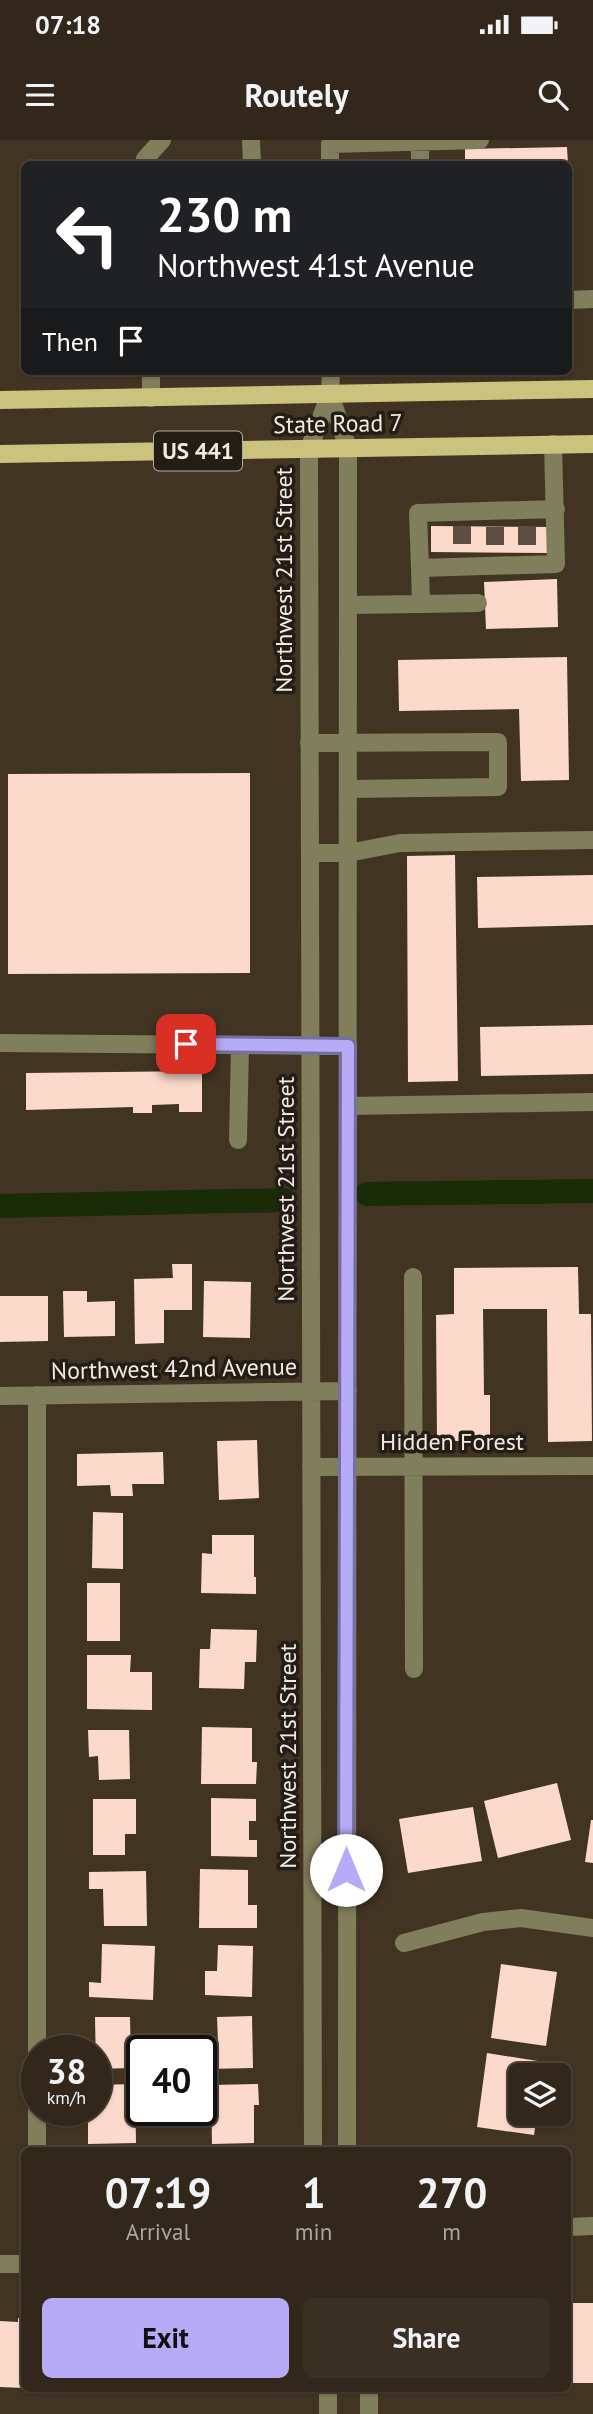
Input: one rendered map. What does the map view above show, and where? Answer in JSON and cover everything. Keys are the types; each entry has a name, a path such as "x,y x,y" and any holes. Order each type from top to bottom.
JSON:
{"main road":[{"name":"State Road 7","path":"0,400 593,389"},
{"name":"State Road 7","path":"0,454 593,443"}],"street":[{"path":"145,161 162,140"},
{"path":"251,140 252,161"},
{"path":"330,161 330,142 480,140"},
{"path":"420,141 421,161"},
{"path":"572,300 593,299"},
{"path":"151,375 151,398"},
{"path":"331,375 330,394 348,448 347,2147"},
{"name":"Northwest 21st Street","path":"313,2147 309,449 330,394"},
{"path":"420,568 463,559 527,559 556,564 553,444"},
{"path":"421,604 418,513 462,519 495,519 527,518 556,509"},
{"path":"348,605 478,603"},
{"path":"309,743 498,742 498,787 348,789"},
{"path":"310,853 348,853 400,843 593,840"},
{"path":"0,1042 348,1046"},
{"path":"238,1140 240,1045"},
{"path":"348,1106 593,1102"},
{"path":"413,1277 414,1669"},
{"name":"Northwest 42nd Avenue","path":"0,1396 348,1391"},
{"path":"37,1395 37,2147"},
{"name":"Hidden Forest","path":"311,1467 593,1466"},
{"path":"404,1943 483,1922 521,1918 593,1928"},
{"path":"571,2227 593,2227"},
{"path":"0,2264 21,2264"},
{"path":"328,2392 328,2414"},
{"path":"369,2392 369,2414"}],"building":[{"path":"567,147 568,161 465,161 465,149"},
{"path":"431,526 551,527 551,553 431,552"},
{"path":"557,579 558,627 486,629 484,582"},
{"path":"567,657 569,780 521,781 519,709 399,711 398,660"},
{"path":"250,773 250,973 8,974 8,774"},
{"path":"455,855 458,1081 408,1082 407,856"},
{"path":"593,875 593,925 478,928 477,877"},
{"path":"593,1025 593,1074 481,1076 480,1027"},
{"path":"202,1071 202,1112 179,1112 179,1104 152,1105 152,1113 133,1113 133,1107 26,1110 26,1073"},
{"path":"172,1264 192,1264 192,1310 164,1310 164,1343 135,1344 134,1279 173,1278"},
{"path":"578,1267 579,1314 591,1314 592,1441 548,1442 547,1309 483,1309 484,1395 490,1395 490,1441 437,1441 436,1315 454,1314 454,1268"},
{"path":"204,1281 251,1282 250,1338 203,1337"},
{"path":"63,1291 87,1291 87,1302 115,1301 115,1336 64,1337"},
{"path":"0,1296 48,1296 48,1341 0,1342"},
{"path":"257,1440 259,1498 219,1500 217,1441"},
{"path":"163,1452 164,1484 132,1484 133,1496 111,1496 110,1485 77,1486 77,1454"},
{"path":"93,1512 123,1513 123,1569 92,1568"},
{"path":"212,1535 254,1535 256,1594 201,1593 202,1553 212,1554"},
{"path":"87,1583 120,1583 120,1641 87,1641"},
{"path":"211,1629 257,1630 256,1662 245,1662 244,1689 199,1688 200,1649 210,1649"},
{"path":"87,1655 131,1655 130,1672 152,1672 152,1710 87,1709"},
{"path":"202,1727 252,1728 252,1762 257,1762 256,1784 201,1784"},
{"path":"88,1730 129,1730 130,1779 99,1780 98,1756 89,1757"},
{"path":"557,1783 571,1840 498,1858 484,1801"},
{"path":"211,1798 256,1799 256,1821 249,1821 249,1840 257,1840 257,1857 211,1856"},
{"path":"93,1799 136,1799 136,1834 125,1834 125,1855 93,1855"},
{"path":"473,1807 482,1861 408,1873 399,1819"},
{"path":"593,1820 593,1863 585,1862"},
{"path":"200,1869 248,1870 248,1905 257,1905 257,1928 199,1928"},
{"path":"146,1871 147,1926 104,1926 103,1889 89,1889 89,1872"},
{"path":"102,1944 155,1946 153,2000 89,1997 89,1982 101,1983"},
{"path":"218,1945 253,1946 252,1997 205,1995 205,1971 217,1971"},
{"path":"501,1964 557,1972 546,2046 491,2038"},
{"path":"252,2016 253,2068 217,2069 217,2017"},
{"path":"95,2017 130,2017 130,2035 126,2035 126,2068 112,2069 112,2035 95,2035"},
{"path":"487,2053 544,2062 508,2063 508,2126 535,2126 534,2135 477,2127"},
{"path":"126,2084 126,2126 136,2126 136,2143 88,2144 88,2126 112,2126 112,2085"},
{"path":"258,2084 259,2105 254,2105 254,2143 212,2144 212,2126 217,2126 217,2085"},
{"path":"571,2303 593,2303 593,2383 571,2383"},
{"path":"18,2318 21,2318 21,2388 0,2387 0,2321 18,2322"}],"waterway":[{"path":"367,1194 593,1191"},
{"path":"0,1206 284,1200"}],"tunnel":[{"path":"462,526 462,553"},
{"path":"495,527 495,553"},
{"path":"527,527 527,553"}],"route":[{"path":"186,1044 348,1046 346,1870"}]}
